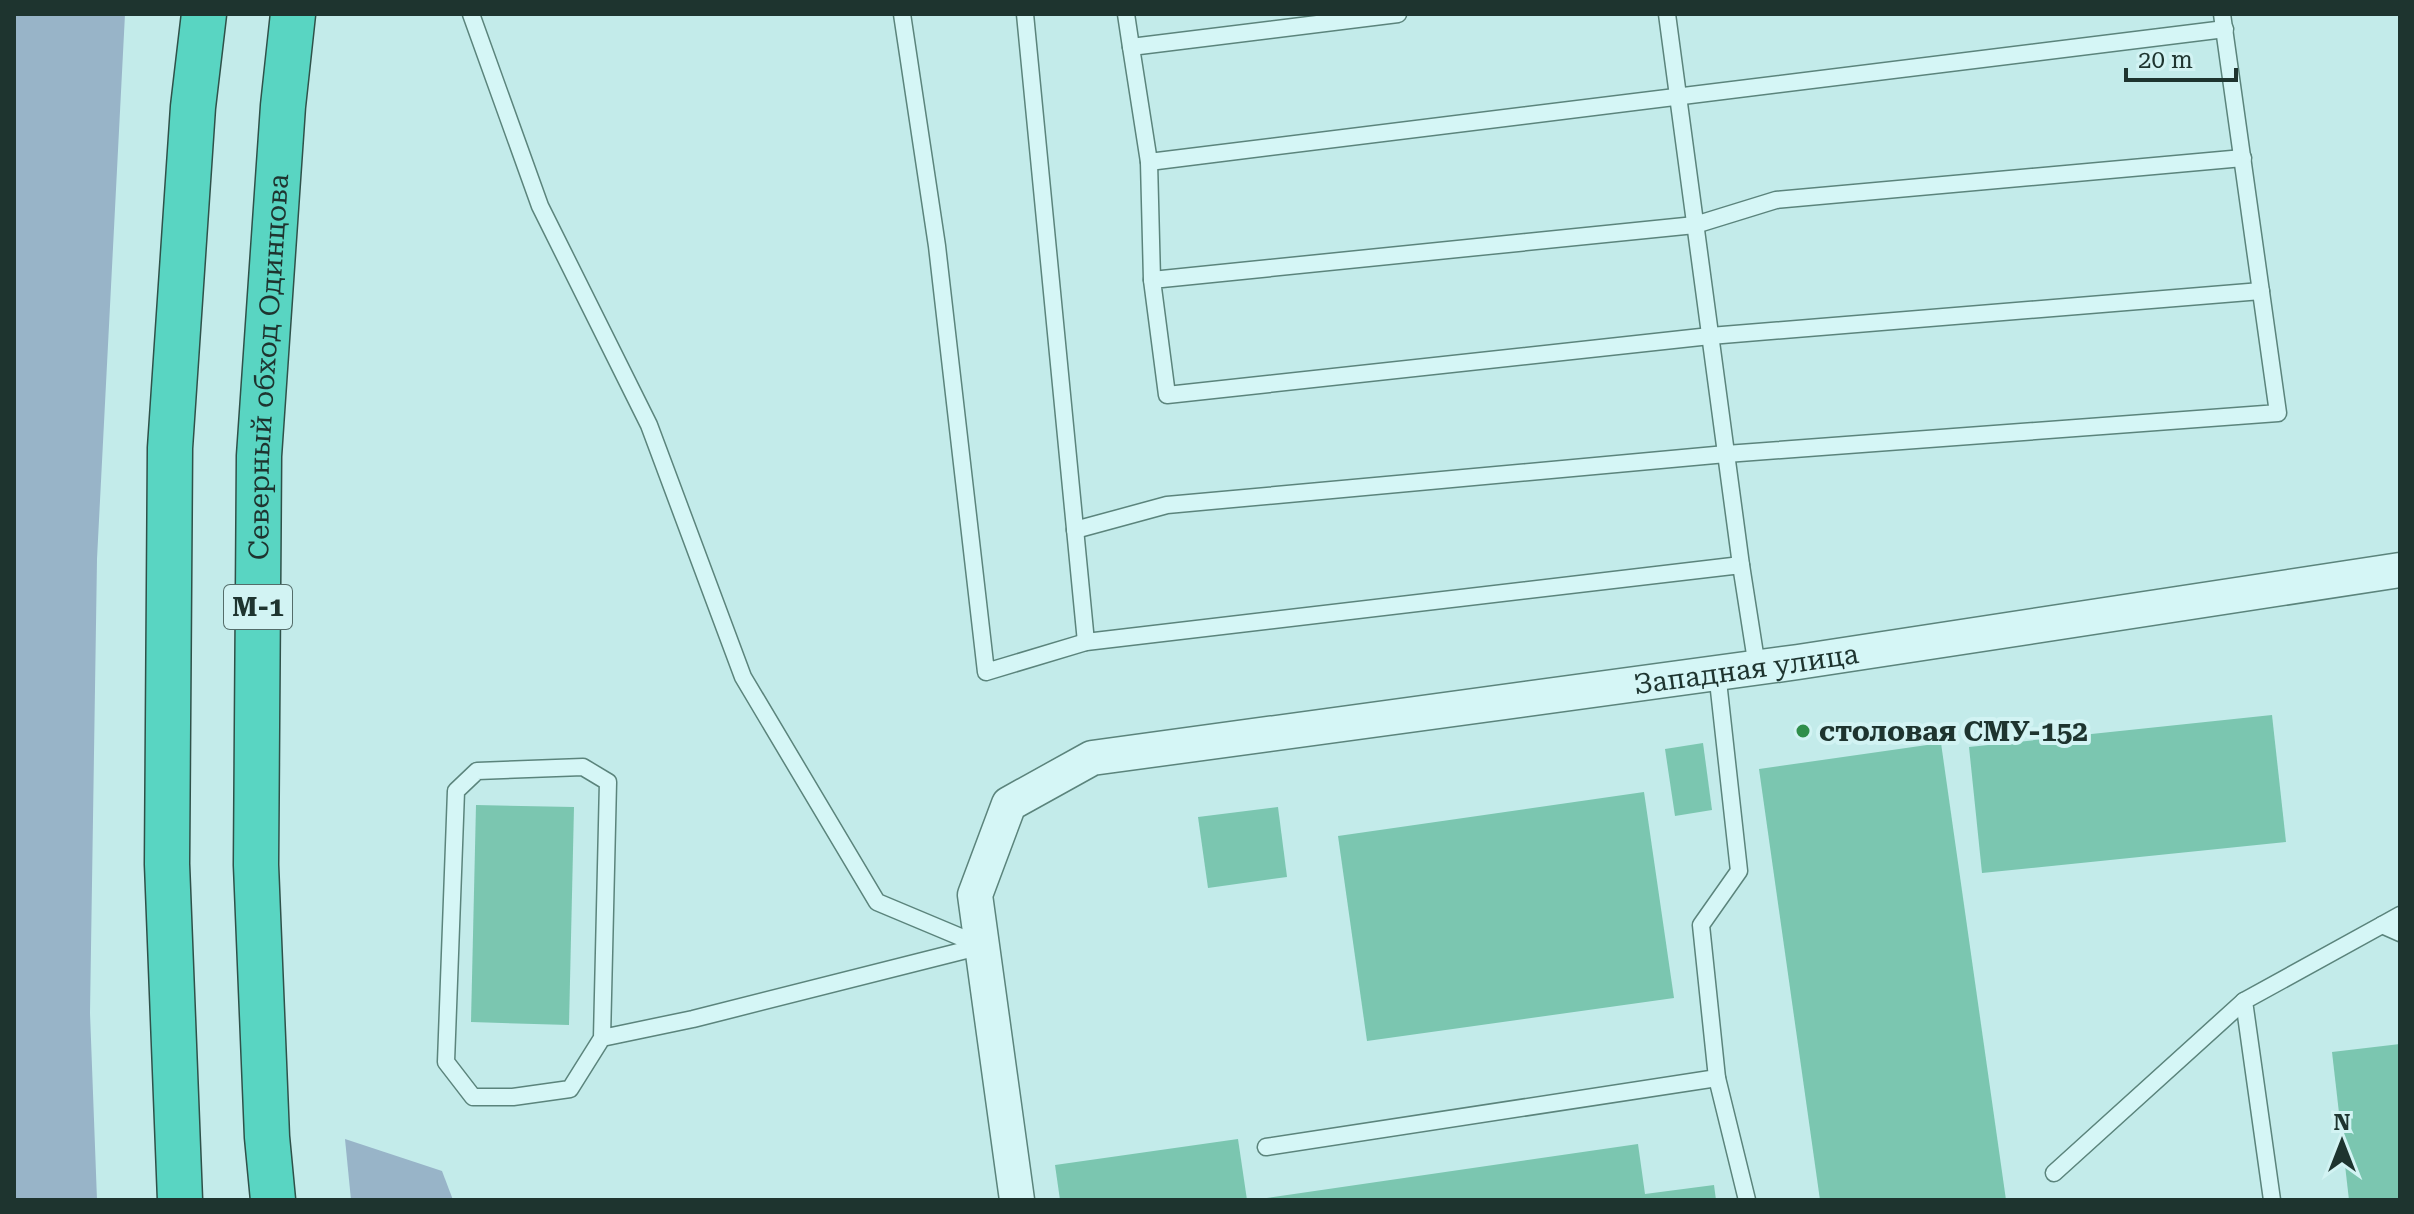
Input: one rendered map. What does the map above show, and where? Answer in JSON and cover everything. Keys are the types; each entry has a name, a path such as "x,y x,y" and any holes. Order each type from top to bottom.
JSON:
{"highway":[{"path":"180,1200 167,864 170,448 193,107 204,14"},
{"name":"Северный обход Одинцова","path":"273,1200 267,1137 256,865 259,456 283,106 293,14"}],"street":[{"name":"Западная улица","path":"982,946 975,895 1009,804 1092,758 1757,667 2400,570"},
{"path":"982,946 1017,1200"}],"lane":[{"path":"471,14 540,206 649,425 743,677 877,902 982,946"},
{"path":"902,14 937,246 986,672 1086,642 1741,565"},
{"path":"1025,14 1086,642"},
{"path":"1126,14 1149,162 1152,280 1167,395 1710,336 2261,291"},
{"path":"1131,47 1398,14"},
{"path":"1667,14 1757,667"},
{"path":"1075,530 1167,505 1726,454 2278,413 2224,22 1678,99 1149,162"},
{"path":"1152,280 1695,225 1776,200 2243,158"},
{"path":"1717,672 1739,871 1701,925 1717,1078 1747,1200"},
{"path":"602,1038 608,782 583,767 477,771 456,791 446,1062 473,1097 513,1097 570,1089 602,1038 693,1019 982,946"},
{"path":"2054,1173 2244,1001 2400,915"},
{"path":"2382,925 2400,933"},
{"path":"2244,1001 2272,1200"},
{"path":"1266,1147 1717,1078"}],"shaded area":[{"path":"14,14 125,14 97,559 90,1013 97,1200 14,1200"},
{"path":"345,1139 442,1171 453,1200 351,1200"}],"building":[{"path":"2272,715 2286,842 1982,873 1969,747"},
{"path":"1703,743 1712,810 1675,816 1665,749"},
{"path":"1941,743 2006,1200 1820,1200 1759,769"},
{"path":"1644,792 1674,998 1367,1041 1338,836"},
{"path":"476,805 574,807 569,1025 471,1022"},
{"path":"1278,807 1287,877 1208,888 1198,817"},
{"path":"2400,1044 2400,1200 2349,1200 2332,1052"},
{"path":"1238,1139 1247,1200 1060,1200 1055,1165"},
{"path":"1638,1144 1645,1194 1714,1185 1716,1200 1253,1200"}],"place":[{"name":"столовая СМУ-152","path":"1803,731"}]}
